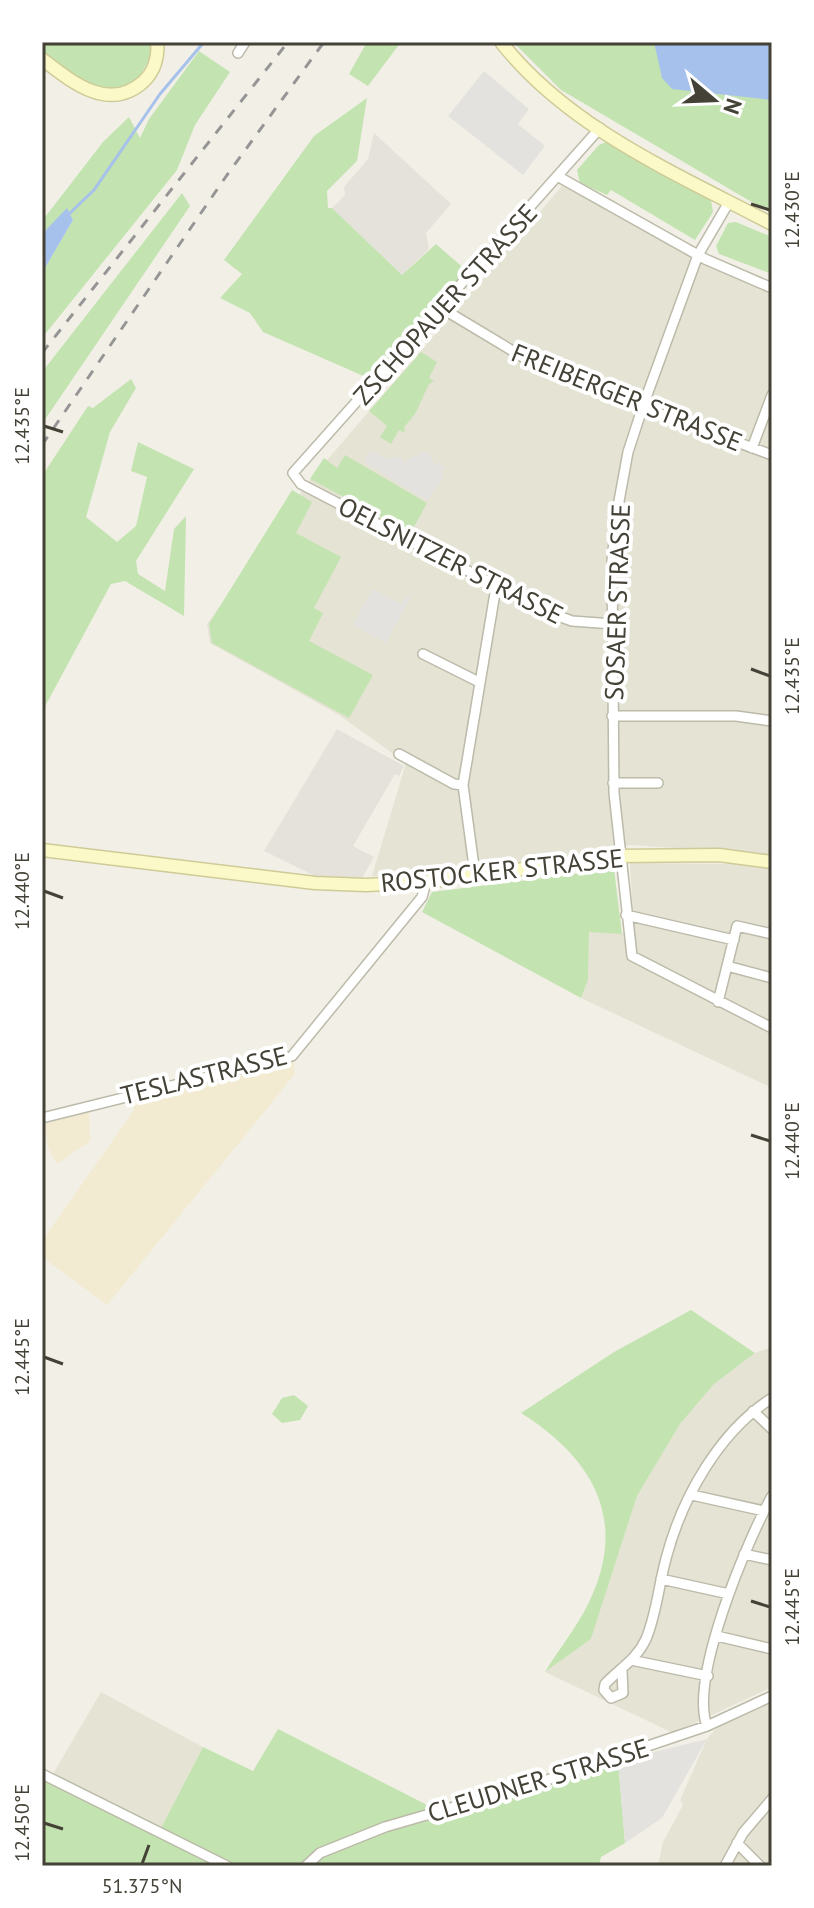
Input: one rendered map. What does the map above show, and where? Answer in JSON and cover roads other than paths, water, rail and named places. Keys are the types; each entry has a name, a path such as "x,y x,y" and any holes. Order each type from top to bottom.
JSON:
{"main road":[{"path":"501,42 545,91 600,128 772,224"},
{"path":"42,59 81,88 109,96 134,89 143,82 155,65 158,43"},
{"name":"ROSTOCKER STRASSE","path":"42,850 315,883 426,882 619,856 719,855 772,862"}],"street":[{"path":"238,53 245,42"},
{"name":"ZSCHOPAUER STRASSE","path":"295,479 296,467 443,309 600,128"},
{"path":"559,177 698,255 772,288"},
{"name":"SOSAER STRASSE","path":"718,1002 632,956 613,783 613,624 617,512 628,452 698,255 729,202"},
{"name":"FREIBERGER STRASSE","path":"443,309 526,359 772,455"},
{"path":"752,448 772,395"},
{"name":"OELSNITZER STRASSE","path":"295,479 496,587 562,618 613,624"},
{"path":"475,874 463,785 496,587"},
{"path":"423,654 479,682"},
{"path":"612,716 736,716 772,721"},
{"path":"399,754 454,784 463,785"},
{"path":"613,783 658,783"},
{"name":"TESLASTRASSE","path":"42,1118 292,1056 422,897 426,882"},
{"path":"626,915 734,940"},
{"path":"772,934 737,926 718,1002 772,1028"},
{"path":"727,966 772,978"},
{"path":"622,1671 645,1640 668,1551 692,1495 720,1448 753,1411 772,1398"},
{"path":"753,1411 772,1429"},
{"path":"692,1495 764,1511"},
{"path":"707,1726 703,1708 717,1636 744,1554 772,1496"},
{"path":"744,1554 772,1560"},
{"path":"661,1579 729,1594"},
{"path":"717,1636 772,1649"},
{"path":"631,1660 708,1676"},
{"name":"CLEUDNER STRASSE","path":"306,1866 320,1853 385,1827 547,1780 707,1726 772,1696"},
{"path":"42,1774 227,1866"},
{"path":"725,1866 737,1843 772,1799"},
{"path":"737,1843 760,1866"}],"water":[{"path":"654,42 772,42 772,100 672,89 662,78"},
{"path":"67,208 73,220 42,273 42,234"}],"waterway":[{"path":"70,213 94,190 160,94 204,42"}],"railway":[{"path":"42,353 288,42"},
{"path":"42,445 227,175 324,42"}]}
